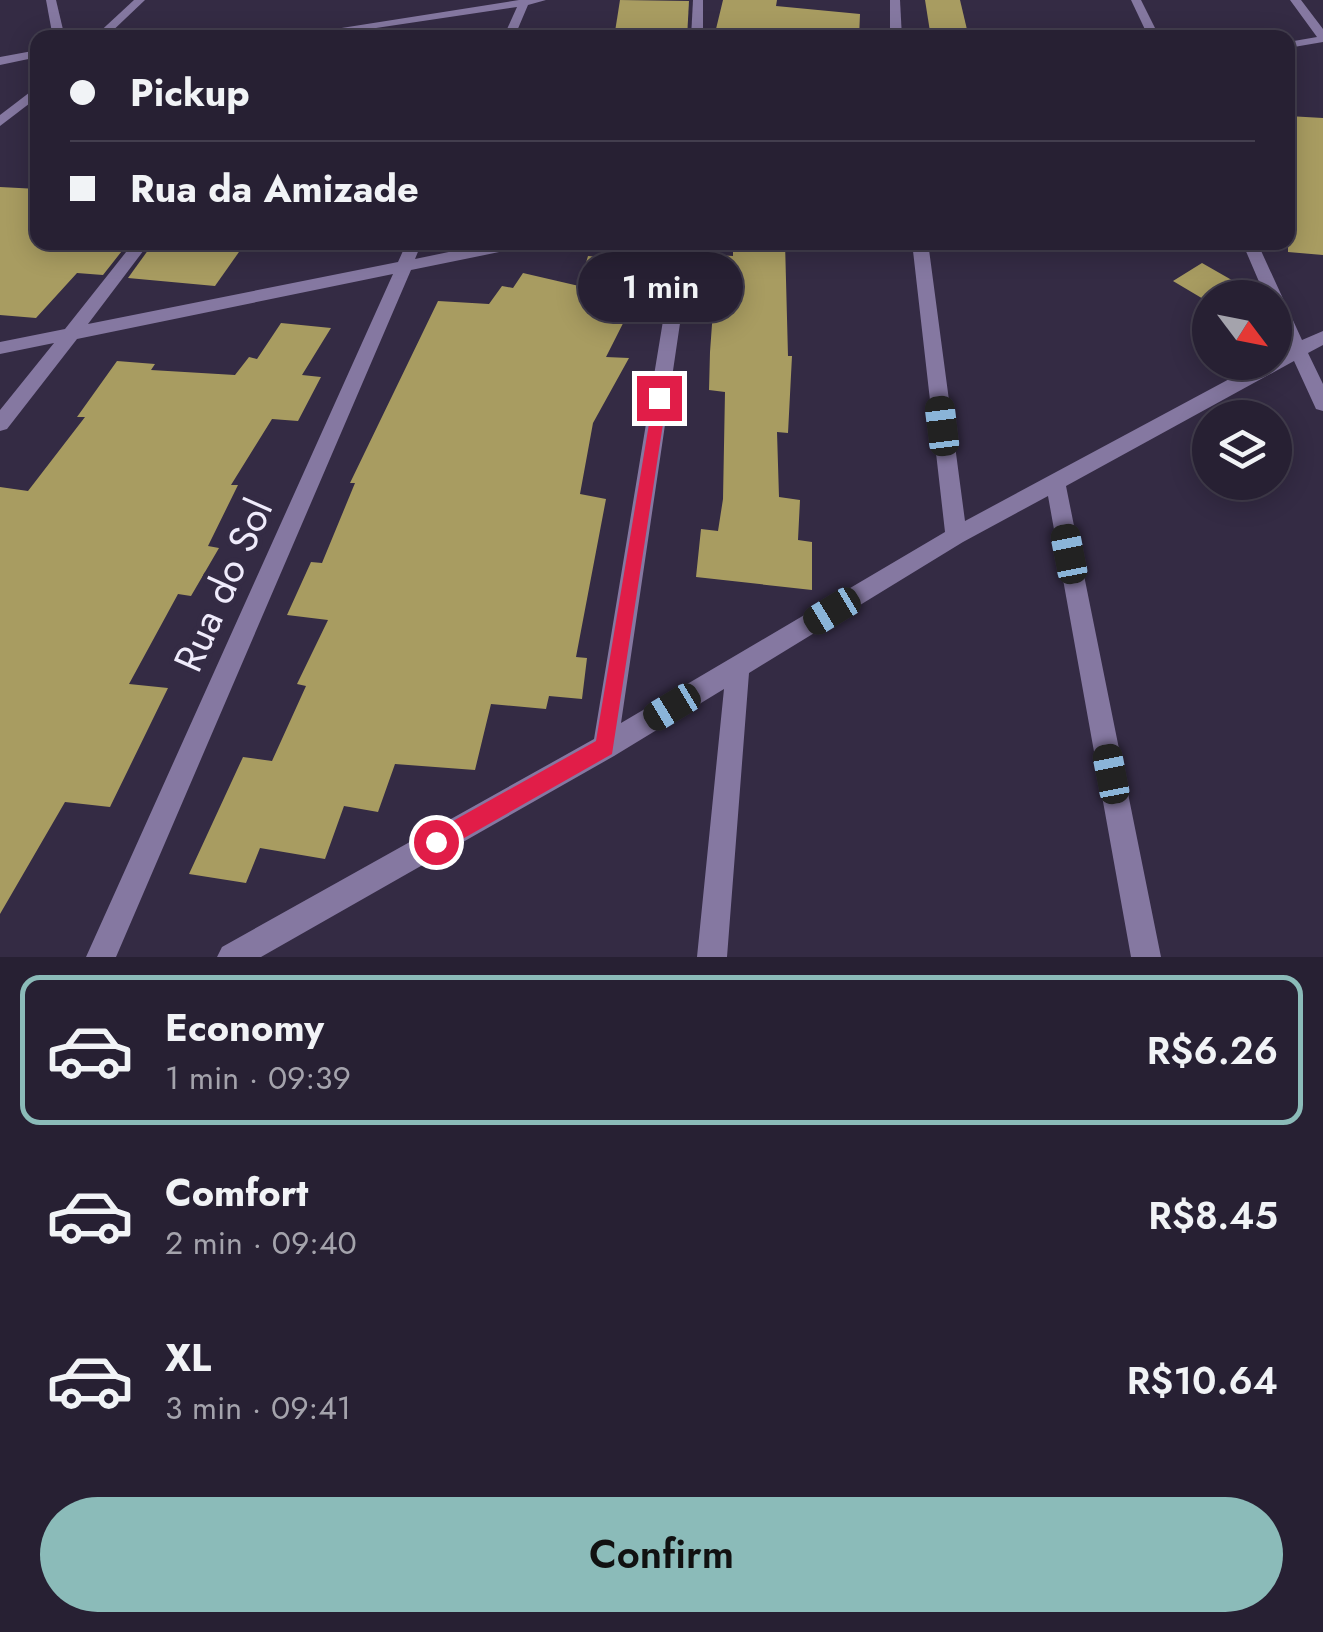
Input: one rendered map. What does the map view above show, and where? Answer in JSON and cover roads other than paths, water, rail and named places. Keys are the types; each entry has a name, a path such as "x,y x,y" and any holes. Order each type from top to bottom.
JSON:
{"street":[{"path":"51,0 57,30"},
{"path":"107,30 140,0"},
{"path":"441,0 444,14"},
{"path":"345,30 541,0"},
{"path":"697,30 698,0"},
{"path":"894,0 896,30"},
{"path":"1136,0 1150,30"},
{"path":"1295,0 1323,38 1295,44"},
{"path":"512,30 524,3"},
{"path":"0,61 30,55"},
{"path":"0,122 30,97"},
{"path":"0,424 137,250"},
{"name":"Rua do Sol","path":"101,957 411,250"},
{"path":"0,348 484,250"},
{"path":"605,747 683,250"},
{"path":"921,250 956,536"},
{"path":"1253,250 1266,280"},
{"path":"1292,337 1323,404"},
{"path":"232,957 605,747 956,536 1323,337"},
{"path":"1055,481 1146,957"},
{"path":"712,957 738,668"}]}
